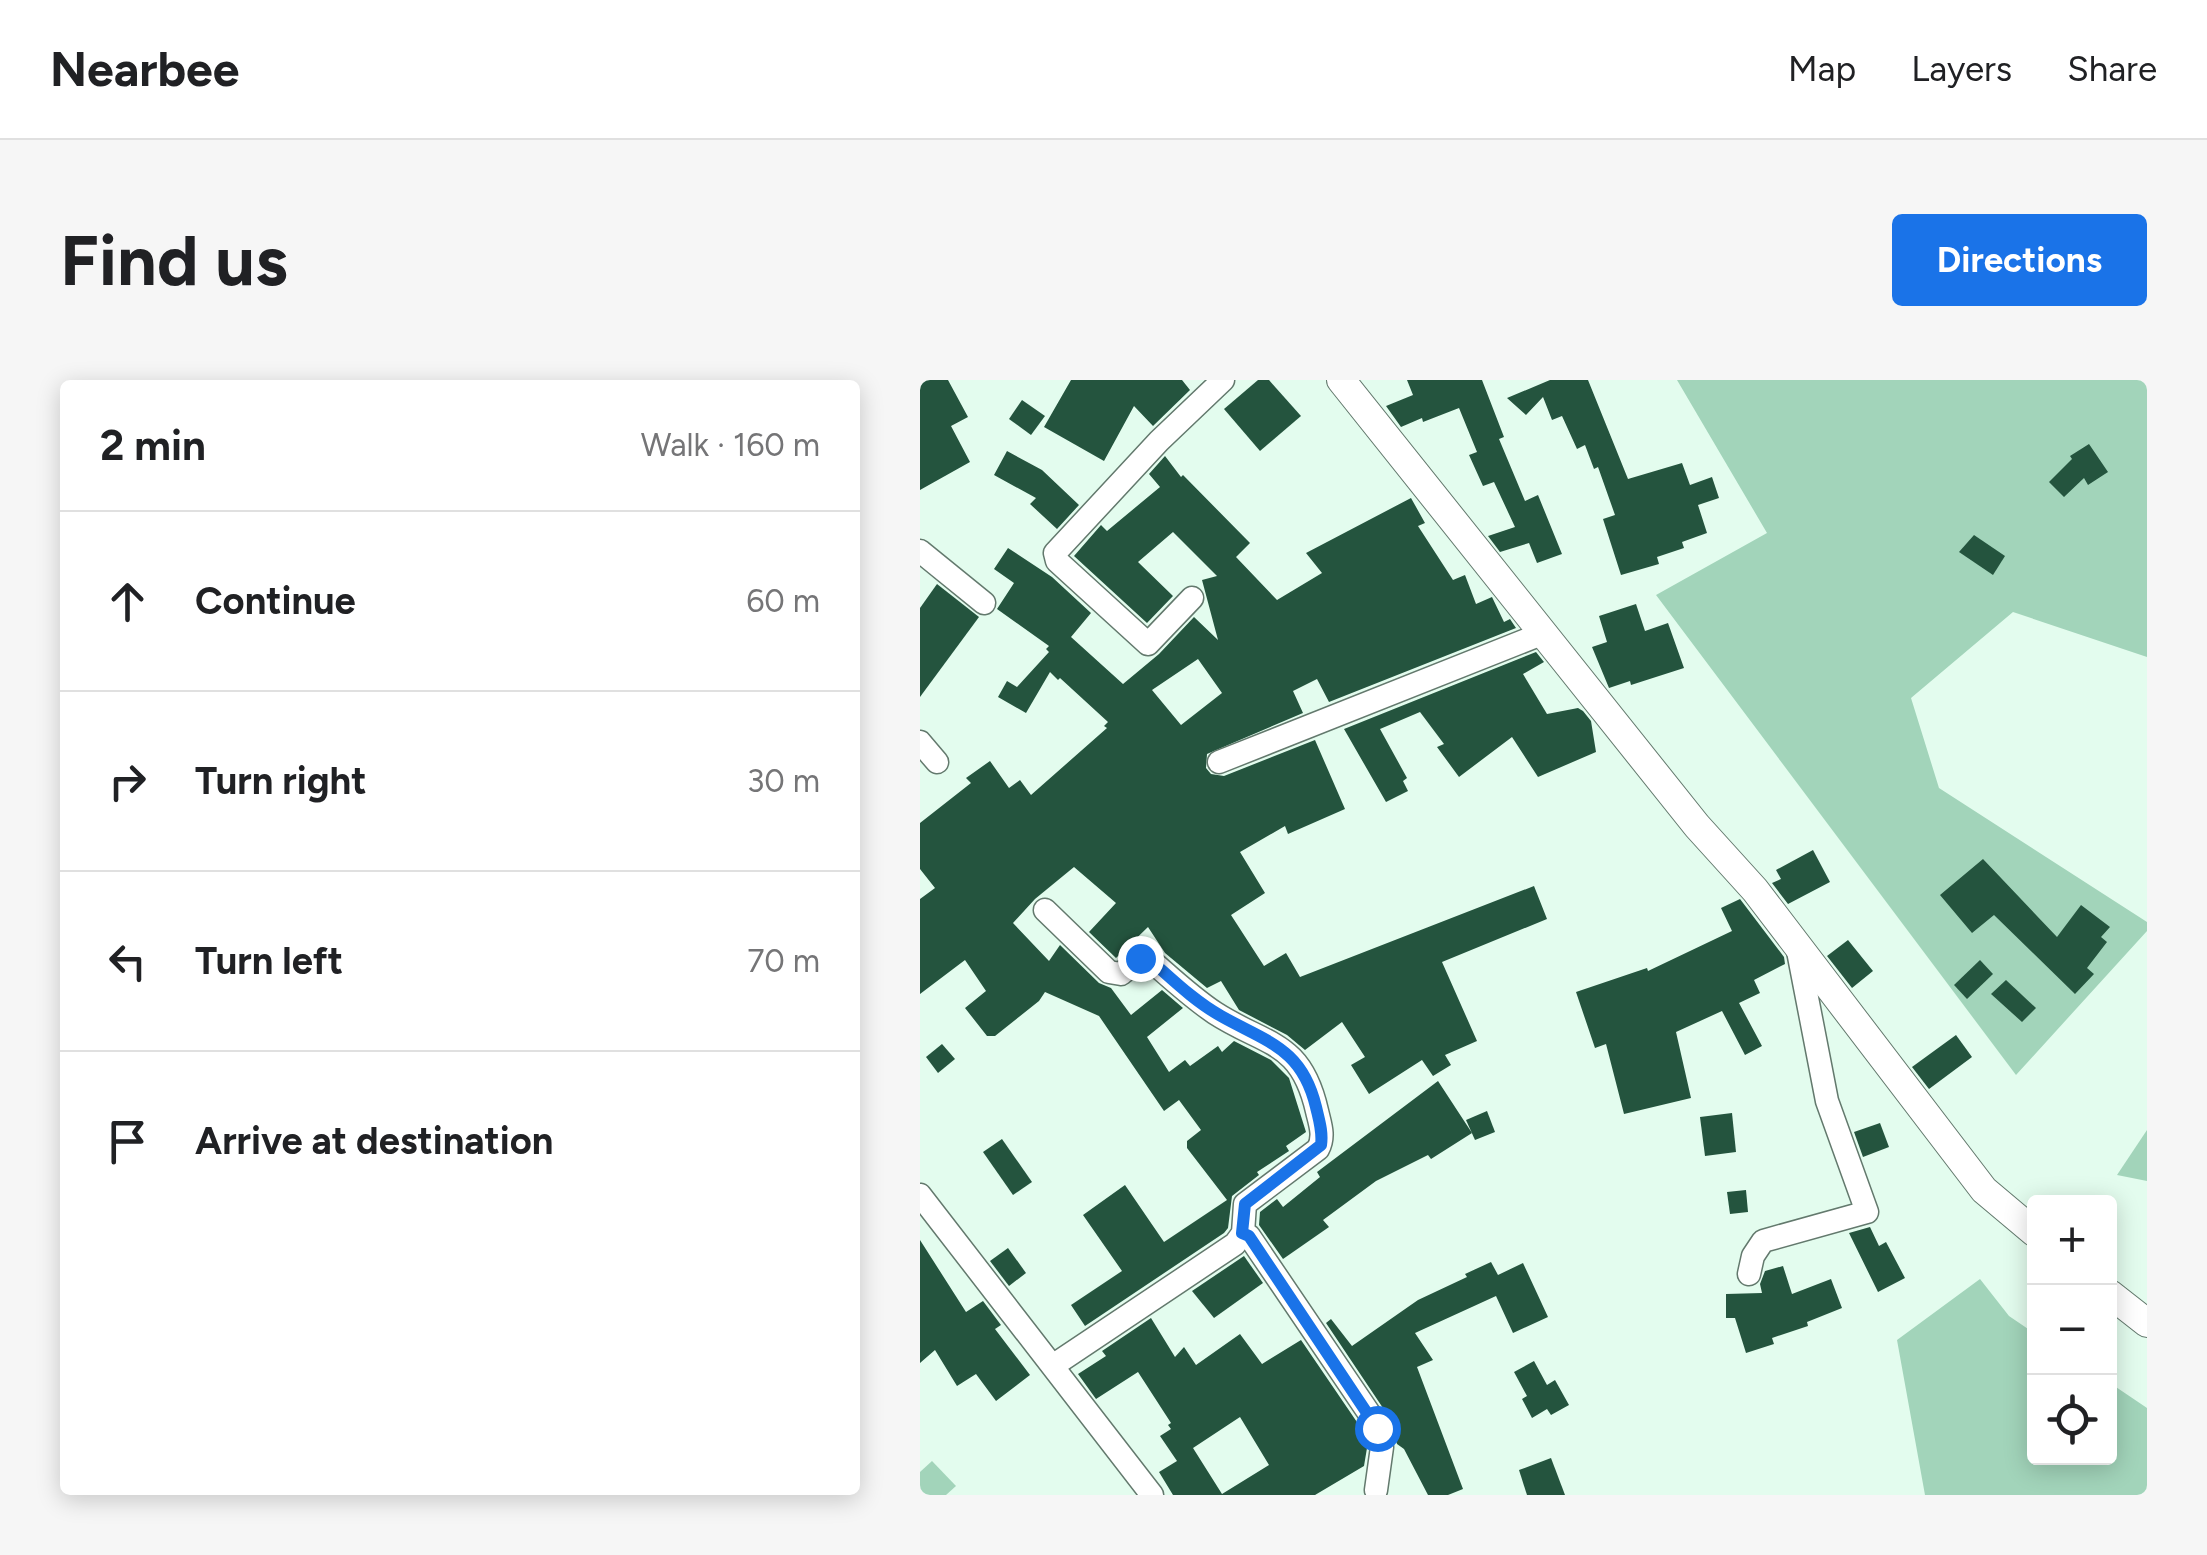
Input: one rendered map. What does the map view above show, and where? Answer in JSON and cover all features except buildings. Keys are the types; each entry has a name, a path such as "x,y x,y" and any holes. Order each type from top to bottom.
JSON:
{"street":[{"path":"1192,598 1148,644 1057,561 1054,552 1223,380"},
{"path":"1340,380 1696,826 1755,890 1984,1190 2027,1226"},
{"path":"924,564 984,603"},
{"path":"1219,762 1544,633"},
{"path":"920,742 937,762"},
{"path":"1045,910 1109,972 1121,974 1140,958 1148,958 1219,1016 1283,1048 1305,1074 1321,1125 1321,1145 1245,1204 1242,1233 1235,1244 1054,1365"},
{"path":"1749,1274 1753,1256 1763,1241 1867,1212 1826,1101 1797,946"},
{"path":"920,1195 1152,1495"},
{"path":"1242,1233 1249,1236 1375,1422 1382,1446 1376,1490"},
{"path":"2117,1299 2147,1323"}],"green space":[{"path":"1677,380 2147,380 2147,657 2013,612 1911,698 1939,788 2147,922 2147,931 2016,1075 1656,595 1767,533"},
{"path":"2147,1130 2147,1181 2117,1175"},
{"path":"1980,1279 2009,1316 2027,1328 2027,1465 2117,1465 2117,1388 2147,1408 2147,1495 1925,1495 1897,1340"},
{"path":"932,1461 956,1486 946,1495 920,1495 920,1472"}],"route":[{"path":"1140,958 1148,958 1219,1016 1283,1048 1305,1074 1321,1125 1321,1145 1245,1204 1242,1233 1249,1236 1377,1428"}]}
